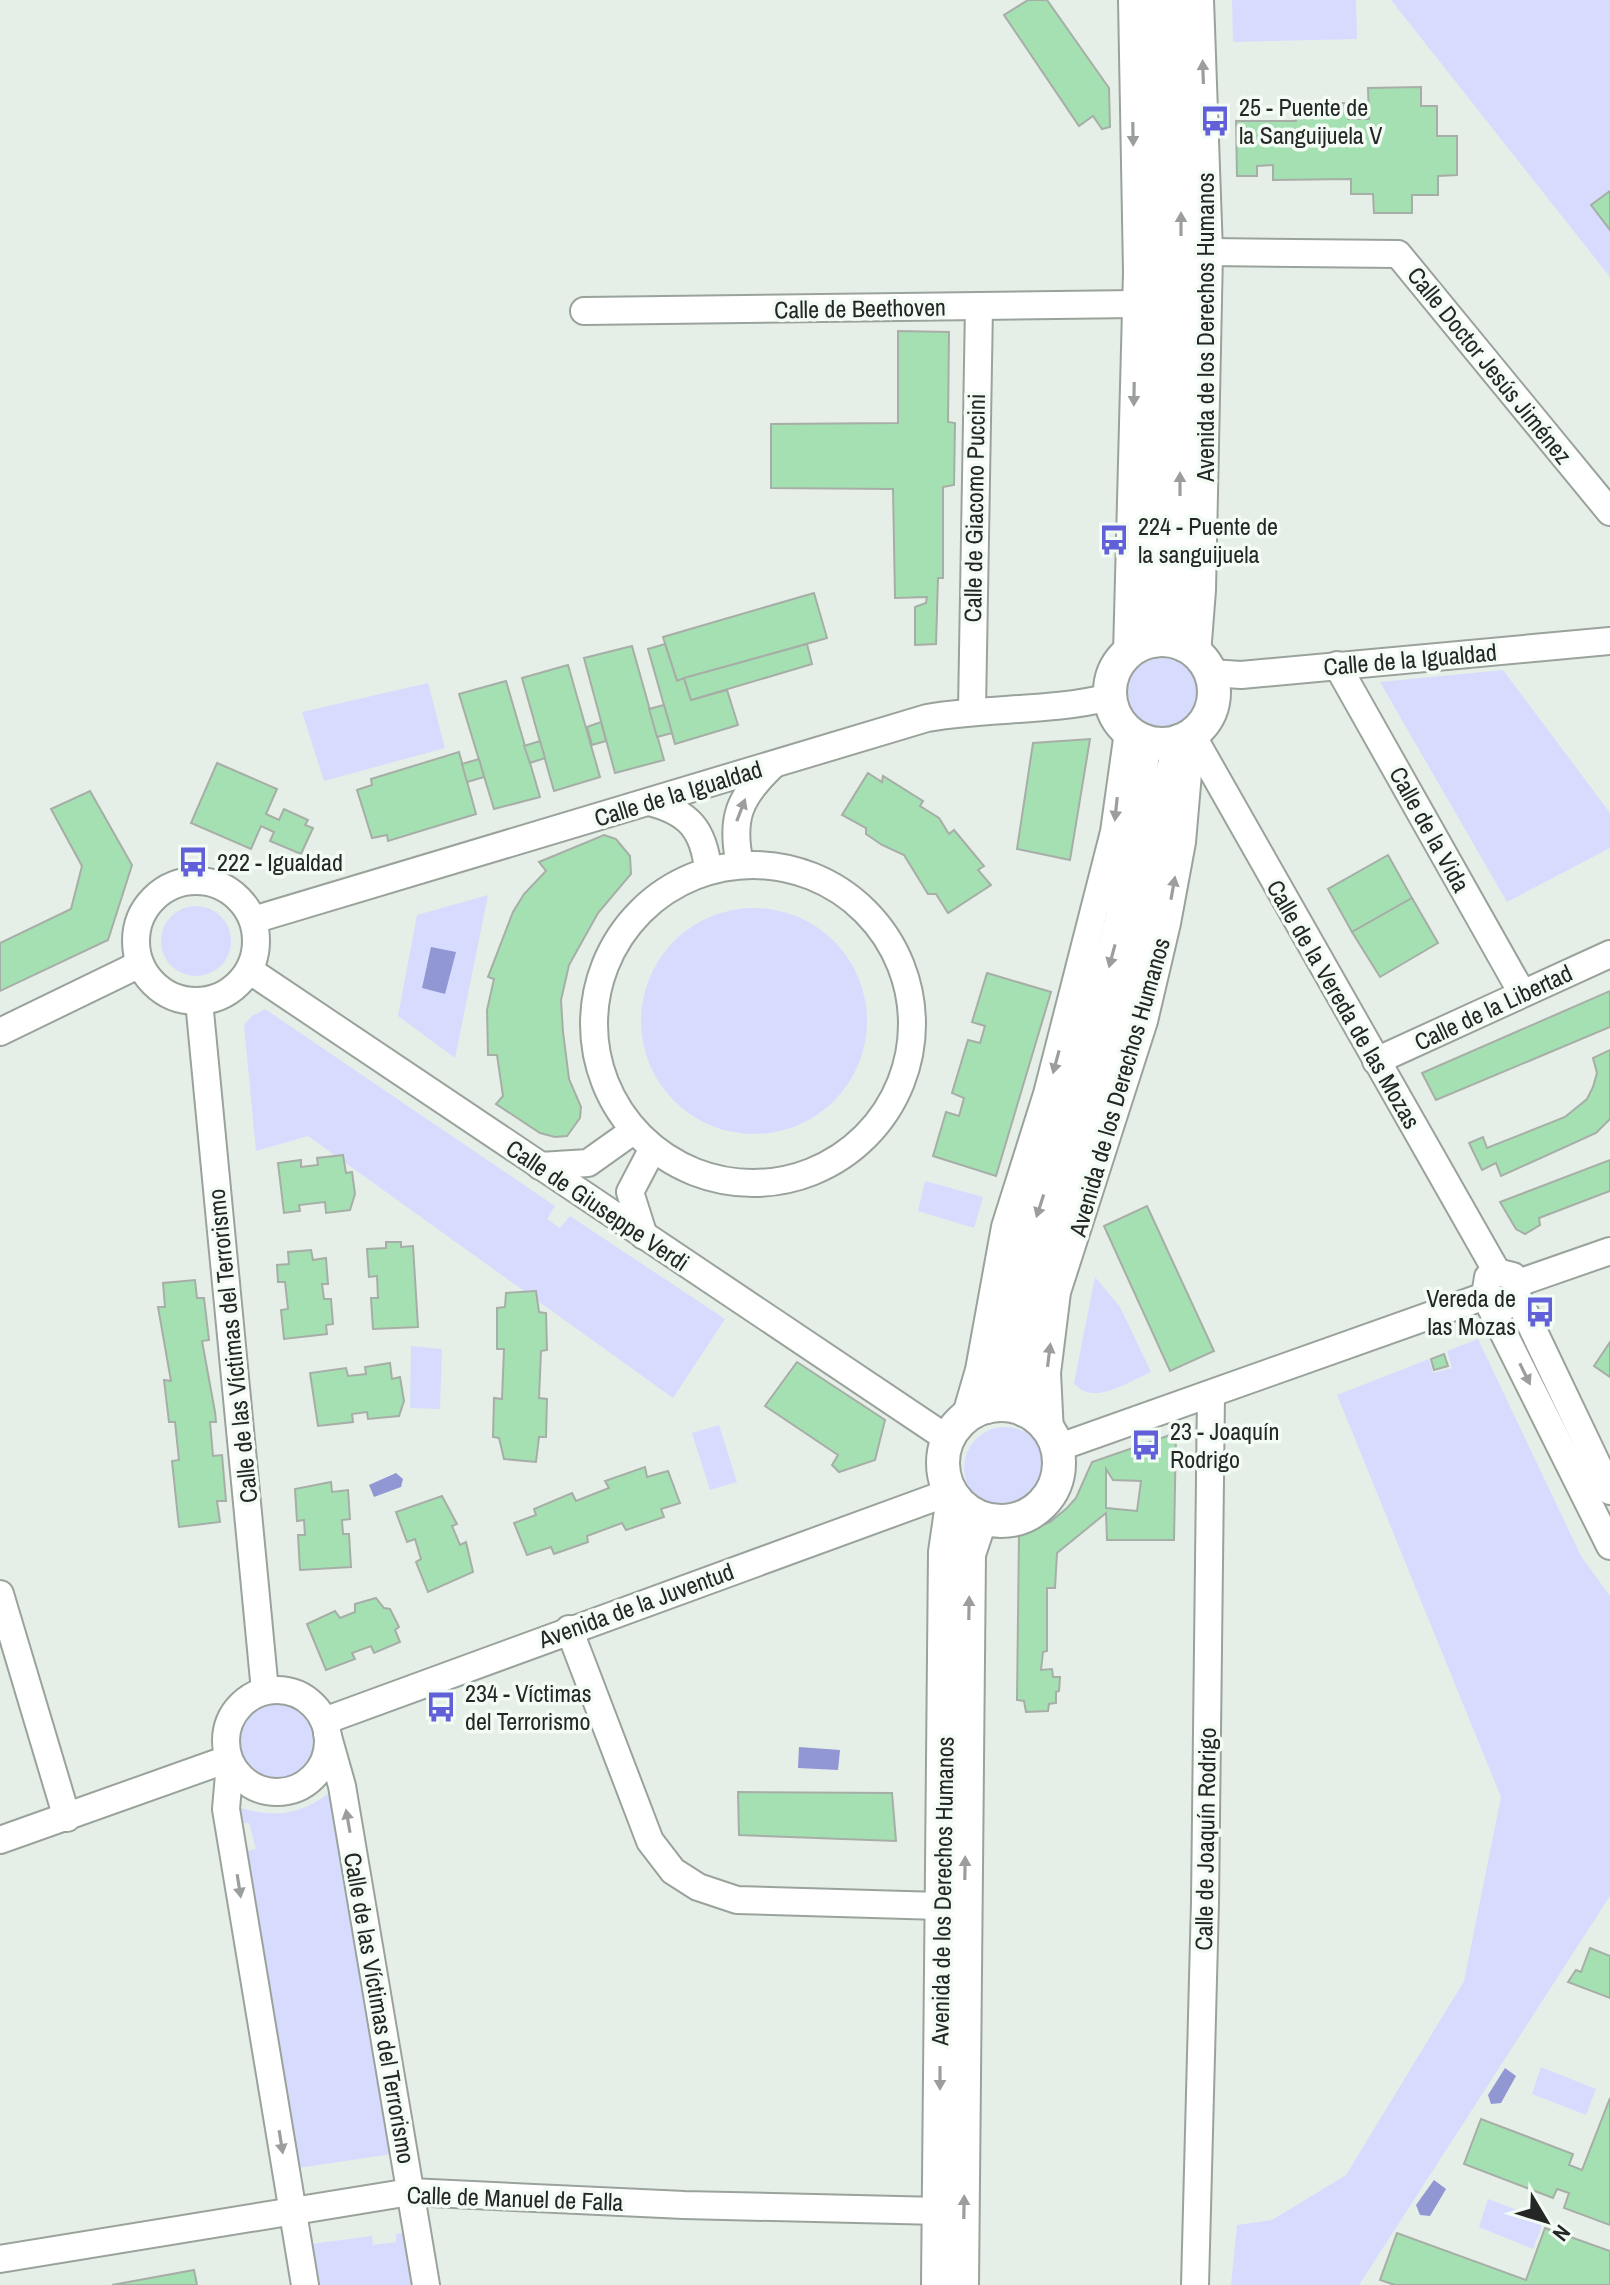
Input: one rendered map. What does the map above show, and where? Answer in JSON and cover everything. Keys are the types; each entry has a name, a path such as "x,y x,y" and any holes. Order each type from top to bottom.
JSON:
{"main road":[{"name":"Avenida de los Derechos Humanos","path":"1156,0 1174,653"},
{"name":"Avenida de los Derechos Humanos","path":"1174,653 1180,617 1181,66 1178,0"},
{"path":"1174,653 1212,706 1205,721 1185,739 1155,744 1136,737 1119,723 1110,697 1113,673 1174,653"},
{"name":"Avenida de los Derechos Humanos","path":"967,1421 1003,1372 1026,1249 1074,1099 1122,917 1138,836 1136,737"},
{"name":"Avenida de los Derechos Humanos","path":"1024,1410 1024,1373 1048,1253 1096,1105 1144,922 1185,739"},
{"path":"1005,1406 1024,1410 1053,1440 1056,1479 1040,1506 1012,1520 981,1518 951,1495 943,1466 967,1421 1005,1406"},
{"name":"Avenida de los Derechos Humanos","path":"938,2285 945,1552 951,1495"},
{"name":"Avenida de los Derechos Humanos","path":"962,2285 969,1554 981,1518"}],"street":[{"path":"1132,0 1136,304 1174,653"},
{"name":"Avenida de los Derechos Humanos","path":"1174,653 1202,590 1209,252 1200,0"},
{"name":"Calle Doctor Jesús Jiménez","path":"1209,252 1398,254 1610,512"},
{"name":"Calle de Beethoven","path":"584,311 1136,304"},
{"name":"Calle de Giacomo Puccini","path":"972,710 979,306"},
{"name":"Calle de la Igualdad","path":"1174,653 1241,675 1610,641"},
{"name":"Calle de la Vida","path":"1337,665 1522,993"},
{"name":"Calle de la Igualdad","path":"253,920 927,718 972,710 1086,704 1110,697"},
{"name":"Avenida de los Derechos Humanos","path":"1053,1440 1047,1373 1057,1292 1139,1035 1167,923 1182,842 1188,773 1185,739"},
{"name":"Calle de la Vereda de las Mozas","path":"1185,739 1376,1061 1610,1491"},
{"path":"740,864 734,837 739,809 755,782 773,764"},
{"path":"649,802 667,806 688,819 705,844 708,870"},
{"path":"740,864 781,867 821,879 856,901 884,932 903,969 912,1009 906,1064 898,1090 876,1125 846,1154 809,1174 769,1183 728,1183 688,1171 652,1150 633,1131 604,1086 592,1034 598,980 622,932 660,894 708,870 740,864"},
{"path":"193,881 212,883 229,891 243,904 253,920 255,954 249,970 236,985 219,996 199,1001 180,999 163,992 150,980 140,964 136,945 142,917 158,894 175,885 193,881"},
{"name":"Calle de la Libertad","path":"1376,1061 1610,954"},
{"path":"0,1032 140,964"},
{"name":"Calle de Giuseppe Verdi","path":"249,970 644,1236 967,1421"},
{"name":"Calle de las Víctimas del Terrorismo","path":"199,1001 265,1691"},
{"path":"540,1166 588,1163 633,1131"},
{"path":"644,1236 630,1192 652,1150"},
{"path":"1053,1440 1211,1394 1610,1251"},
{"name":"Calle de la Vereda de las Mozas","path":"1502,1290 1610,1546"},
{"name":"Calle de Joaquín Rodrigo","path":"1195,2285 1204,1918 1211,1394"},
{"name":"Avenida de la Juventud","path":"325,1727 569,1629 951,1495"},
{"path":"0,1594 67,1818"},
{"path":"569,1629 650,1841 673,1871 698,1887 737,1900 940,1906"},
{"path":"229,1761 249,1785 263,1791 294,1789 318,1771 325,1757 325,1727 306,1699 279,1689 248,1698 236,1710 228,1725 226,1809 305,2285"},
{"name":"Calle de las Víctimas del Terrorismo","path":"325,1727 342,1786 426,2285"},
{"path":"0,1840 229,1761"},
{"name":"Calle de Manuel de Falla","path":"0,2259 410,2192 684,2205 940,2211"}],"shaded area":[{"path":"1232,0 1356,0 1357,39 1233,42"},
{"path":"1391,0 1610,0 1610,277"},
{"path":"1162,653 1177,656 1189,665 1198,677 1201,692 1198,707 1189,719 1177,728 1162,731 1147,728 1135,719 1126,707 1123,692 1126,677 1135,665 1147,656"},
{"path":"1503,670 1610,813 1610,848 1507,902 1380,682"},
{"path":"428,683 445,748 324,781 302,712"},
{"path":"488,895 455,1058 398,1016 417,915"},
{"path":"203,906 225,921 231,941 229,955 221,966 210,974 189,976 171,966 163,955 161,934 171,916 182,908"},
{"path":"754,908 797,917 817,927 834,941 848,958 858,978 867,1021 858,1064 848,1084 834,1101 817,1115 797,1125 754,1134 711,1125 691,1115 674,1101 660,1084 650,1064 641,1021 650,978 660,958 674,941 691,927 711,917"},
{"path":"265,1009 555,1206 547,1219 560,1228 570,1216 725,1319 673,1398 308,1136 256,1151 244,1025"},
{"path":"925,1181 983,1197 974,1228 918,1211"},
{"path":"1095,1277 1120,1307 1151,1372 1100,1393 1082,1390 1074,1383"},
{"path":"1478,1339 1581,1556 1610,1596 1610,1896 1359,2285 1231,2285 1237,2225 1272,2220 1346,2175 1464,1981 1501,1797 1337,1395 1429,1359 1433,1373 1452,1368 1447,1351"},
{"path":"411,1346 442,1349 440,1409 410,1408"},
{"path":"719,1425 737,1482 710,1490 692,1433"},
{"path":"1005,1427 1021,1431 1034,1439 1042,1452 1046,1468 1042,1484 1034,1497 1021,1505 1005,1509 989,1505 976,1497 968,1484 964,1468 968,1452 976,1439 989,1431"},
{"path":"276,1700 292,1703 305,1712 314,1725 317,1741 314,1757 305,1770 292,1779 276,1782 260,1779 247,1770 238,1757 235,1741 238,1725 247,1712 260,1703"},
{"path":"329,1793 392,2154 298,2168 245,1851 256,1849 249,1823 241,1823 238,1807 263,1813 285,1813 318,1801"},
{"path":"1541,2067 1596,2089 1586,2115 1532,2094"},
{"path":"1488,2199 1544,2220 1533,2249 1479,2227"},
{"path":"404,2233 413,2285 318,2285 311,2244 372,2236 373,2245 396,2242 396,2234"}],"water":[{"path":"431,947 456,952 445,994 422,988"},
{"path":"396,1473 403,1479 401,1487 374,1497 369,1485"},
{"path":"799,1747 840,1750 838,1770 798,1768"},
{"path":"1505,2068 1516,2076 1501,2103 1491,2104 1488,2095"},
{"path":"1434,2180 1446,2189 1430,2216 1420,2215 1416,2205"}],"building":[{"path":"1028,0 1047,0 1109,88 1110,127 1102,129 1093,116 1079,126 1004,15"},
{"path":"1421,87 1421,106 1437,106 1437,136 1457,136 1457,175 1438,176 1438,195 1412,195 1412,213 1374,213 1373,194 1351,194 1351,179 1273,180 1273,165 1257,166 1257,176 1237,176 1236,121 1296,121 1296,104 1348,103 1348,119 1369,119 1368,88"},
{"path":"1610,191 1610,230 1591,205"},
{"path":"898,331 949,332 948,422 955,423 954,485 943,487 943,578 938,578 936,644 915,645 915,607 926,603 927,597 895,598 893,489 771,488 771,424 898,423"},
{"path":"814,593 827,638 677,681 663,637"},
{"path":"665,644 677,681 684,678 691,700 727,690 738,725 675,744 648,649"},
{"path":"807,644 812,664 691,700 684,678"},
{"path":"632,646 664,760 615,773 584,658"},
{"path":"568,665 600,777 554,791 522,678"},
{"path":"506,681 540,797 494,809 459,694"},
{"path":"664,705 672,733 657,737 649,709"},
{"path":"601,722 606,741 592,745 587,727"},
{"path":"1090,739 1070,860 1017,849 1033,743"},
{"path":"540,741 545,758 530,763 524,746"},
{"path":"459,752 476,814 388,841 387,835 372,838 357,790 372,785 371,779"},
{"path":"479,759 484,777 467,782 462,764"},
{"path":"217,763 277,789 266,814 279,820 284,809 308,820 305,825 313,828 301,854 270,841 274,832 261,826 251,849 191,823"},
{"path":"868,773 882,782 883,776 923,801 920,806 939,818 949,834 954,830 984,866 978,870 991,885 948,913 936,894 928,894 904,855 882,845 866,834 866,828 842,815"},
{"path":"90,791 132,865 108,940 0,991 0,943 71,909 82,866 51,809"},
{"path":"604,835 616,839 630,856 631,874 598,913 569,965 561,1000 563,1032 569,1079 581,1107 580,1118 567,1136 555,1137 540,1133 496,1104 503,1096 497,1055 488,1055 487,1010 494,979 488,977 513,912 524,894 546,871 539,862"},
{"path":"1388,855 1412,898 1352,932 1328,889"},
{"path":"1412,898 1438,943 1380,977 1352,932"},
{"path":"987,973 1051,992 996,1176 933,1156 946,1112 959,1116 964,1098 952,1093 968,1040 980,1043 985,1026 972,1022"},
{"path":"1610,991 1610,1027 1436,1100 1422,1073"},
{"path":"1610,1050 1610,1119 1596,1133 1501,1176 1496,1163 1482,1170 1469,1143 1483,1137 1487,1148 1565,1117 1587,1099 1593,1087 1597,1073 1593,1058"},
{"path":"343,1155 346,1173 352,1172 355,1194 350,1210 326,1213 325,1202 299,1205 300,1211 284,1213 278,1163 301,1160 301,1167 318,1165 317,1158"},
{"path":"1610,1160 1610,1191 1539,1218 1540,1225 1525,1234 1516,1229 1500,1202"},
{"path":"1147,1206 1214,1351 1170,1371 1104,1226"},
{"path":"386,1242 401,1242 401,1247 413,1246 418,1327 373,1329 371,1298 378,1298 377,1276 369,1277 367,1249 386,1248"},
{"path":"311,1250 313,1260 326,1258 328,1284 322,1284 324,1299 331,1299 333,1324 326,1325 327,1334 284,1339 281,1310 288,1309 285,1282 278,1282 277,1265 289,1264 288,1252"},
{"path":"195,1280 197,1298 204,1298 209,1340 202,1341 216,1422 210,1422 213,1456 222,1455 226,1501 217,1501 220,1522 179,1527 172,1461 179,1460 175,1422 169,1422 164,1380 171,1381 158,1307 165,1307 163,1283"},
{"path":"536,1291 539,1312 546,1313 547,1350 541,1351 539,1398 547,1399 546,1437 539,1437 536,1462 504,1459 499,1438 493,1437 494,1398 502,1399 504,1349 497,1349 497,1308 505,1307 506,1293"},
{"path":"1610,1342 1610,1377 1594,1366"},
{"path":"1444,1354 1448,1366 1434,1370 1431,1359"},
{"path":"797,1362 885,1420 875,1460 839,1472 832,1465 838,1455 765,1406"},
{"path":"390,1363 392,1379 400,1377 404,1401 399,1416 368,1419 367,1412 352,1414 353,1422 318,1426 310,1373 346,1368 348,1376 366,1374 365,1367"},
{"path":"1176,1433 1174,1540 1107,1540 1106,1513 1057,1553 1055,1588 1047,1588 1047,1651 1043,1652 1041,1670 1052,1669 1053,1677 1060,1677 1059,1691 1056,1692 1056,1703 1049,1704 1048,1711 1026,1712 1024,1701 1017,1700 1019,1533 1050,1522 1067,1508 1076,1498 1092,1462","holes":["1106,1469 1113,1480 1141,1481 1137,1511 1106,1508"]},
{"path":"645,1467 647,1477 668,1471 680,1503 661,1509 664,1517 626,1530 622,1523 587,1536 588,1542 554,1554 551,1547 527,1555 514,1523 536,1515 534,1509 572,1493 576,1501 609,1488 605,1481"},
{"path":"331,1482 332,1492 348,1490 350,1519 342,1520 343,1534 349,1534 351,1567 300,1570 298,1535 305,1535 304,1520 297,1521 295,1489"},
{"path":"442,1496 457,1524 452,1526 460,1545 466,1542 473,1572 428,1592 416,1562 421,1559 415,1539 407,1542 396,1512"},
{"path":"376,1598 384,1608 390,1609 399,1627 395,1630 400,1642 374,1653 371,1646 352,1653 355,1659 326,1670 307,1624 335,1611 340,1618 355,1612 355,1604"},
{"path":"738,1792 892,1793 896,1841 739,1835"},
{"path":"1590,1948 1610,1956 1610,1998 1568,1982 1576,1970 1581,1972"},
{"path":"1610,2098 1610,2225 1564,2208 1569,2193 1557,2189 1553,2198 1464,2164 1481,2119 1573,2154 1569,2165 1582,2170"},
{"path":"1545,2228 1610,2251 1610,2285 1395,2285 1380,2280 1397,2233 1526,2280"},
{"path":"194,2270 197,2285 112,2285"}],"place":[{"name":"25 - Puente de la Sanguijuela V","path":"1215,121"},
{"name":"224 - Puente de la sanguijuela","path":"1114,540"},
{"name":"222 - Igualdad","path":"193,862"},
{"name":"Vereda de las Mozas","path":"1540,1312"},
{"name":"23 - Joaquín Rodrigo","path":"1146,1445"},
{"name":"234 - Víctimas del Terrorismo","path":"441,1707"}]}
